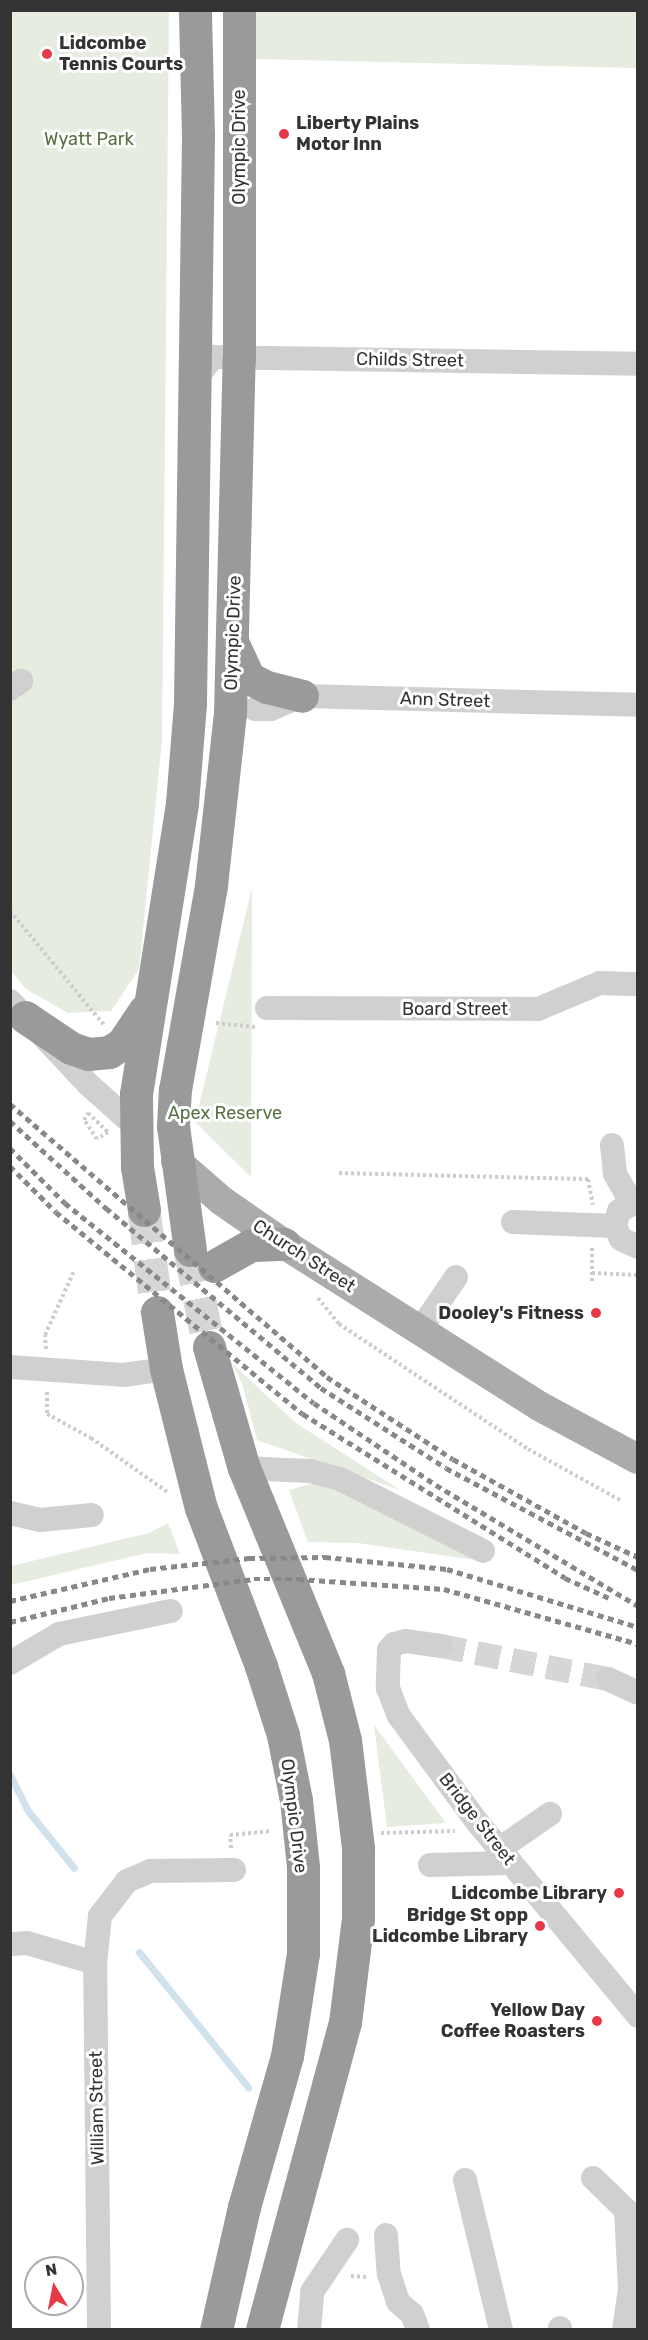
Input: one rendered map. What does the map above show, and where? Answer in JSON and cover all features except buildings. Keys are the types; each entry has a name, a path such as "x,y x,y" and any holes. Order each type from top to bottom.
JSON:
{"highway":[{"path":"144,1210 135,1126 149,1001 182,803 190,703 195,10"},
{"name":"Olympic Drive","path":"239,10 238,357 233,644 222,810 190,1021 175,1090 176,1161 202,1258 251,1245 284,1244"},
{"path":"233,644 249,678 267,687 303,696"},
{"path":"17,1009 71,1048 88,1054 109,1052 132,1034 149,1001"},
{"path":"135,1126 162,1110 175,1090"},
{"name":"Church Street","path":"135,1126 176,1161"},
{"name":"Olympic Drive","path":"157,1311 166,1369 204,1517 261,1666 283,1736 296,1800 303,1867 303,1953 287,2056 244,2206 216,2330"},
{"path":"209,1347 244,1468 328,1673 351,1775 359,1882 353,1977 338,2055 262,2330"}],"main road":[{"name":"Church Street","path":"176,1161 222,1201 284,1244 574,1427 638,1459"}],"street":[{"name":"Childs Street","path":"194,381 213,357 638,364"},
{"name":"Ann Street","path":"255,709 270,709 303,696 638,705"},
{"name":"Board Street","path":"267,1008 537,1010 600,983 638,984"},
{"name":"Church Street","path":"17,1009 88,1084 135,1126"},
{"path":"604,1225 634,1201 615,1174 612,1145"},
{"path":"513,1222 604,1225 621,1239 638,1247"},
{"path":"420,1330 456,1277"},
{"path":"10,1367 123,1375 166,1369"},
{"path":"244,1468 310,1471 340,1479 483,1551"},
{"path":"10,1513 40,1520 92,1515"},
{"path":"10,1663 59,1634 171,1611"},
{"name":"Bridge Street","path":"441,1646 406,1641 394,1644 387,1658 392,1701 408,1730 478,1823 638,2016"},
{"path":"608,1679 638,1693"},
{"path":"430,1865 505,1856 550,1814"},
{"name":"William Street","path":"99,2330 95,1963 100,1916 116,1891 127,1881 150,1871 234,1870"},
{"path":"10,1944 27,1943 95,1963"},
{"path":"593,2178 627,2211 630,2289 624,2330"},
{"path":"465,2180 501,2330"},
{"path":"386,2235 389,2274 398,2302 401,2330"},
{"path":"309,2330 312,2292 325,2267 347,2240"},
{"path":"398,2302 412,2314 418,2330"}],"path":[{"path":"10,911 107,1029"},
{"path":"216,1023 255,1029 267,1008"},
{"path":"88,1113 108,1132 97,1140 84,1120 88,1113"},
{"path":"339,1173 588,1179 604,1225 592,1281"},
{"path":"45,1335 75,1269"},
{"path":"592,1273 638,1275"},
{"path":"312,1291 339,1324 528,1449 622,1501"},
{"path":"47,1414 100,1444 170,1494 173,1503"},
{"path":"234,1870 230,1835 275,1830 274,1820"},
{"path":"381,1833 462,1831 478,1823"}],"green space":[{"name":"Wyatt Park","path":"169,10 162,740 139,969 111,1011 68,1013 26,989 11,971 10,11"},
{"path":"256,11 637,11 637,68 256,59"},
{"name":"Apex Reserve","path":"252,888 251,1177 195,1122"},
{"path":"232,1363 296,1423 400,1490 257,1440 242,1383"},
{"path":"310,1484 335,1486 475,1560 358,1543 308,1542 289,1490"},
{"path":"168,1523 180,1554 147,1553 11,1585 11,1566 149,1533"},
{"path":"374,1725 446,1823 387,1827"}],"waterway":[{"path":"10,1775 28,1811 74,1868"},
{"path":"139,1952 248,2087"}],"tunnel":[{"path":"144,1210 157,1312"},
{"path":"190,1250 209,1347"},
{"path":"441,1646 608,1679"}],"railway":[{"path":"10,1104 327,1377 453,1459 586,1533 638,1557"},
{"path":"10,1121 106,1208 321,1388 446,1468 638,1570"},
{"path":"10,1148 65,1203 314,1403 436,1485 638,1606"},
{"path":"10,1166 56,1212 303,1414 565,1578 609,1598"},
{"path":"10,1601 150,1569 249,1558 325,1557 447,1569 638,1627"},
{"path":"10,1622 109,1598 254,1579 298,1579 444,1589 638,1644"}],"place":[{"name":"Lidcombe Tennis Courts","path":"47,54"},
{"name":"Liberty Plains Motor Inn","path":"284,134"},
{"name":"Dooley's Fitness","path":"596,1313"},
{"name":"Lidcombe Library","path":"619,1893"},
{"name":"Bridge St opp Lidcombe Library","path":"540,1926"},
{"name":"Yellow Day Coffee Roasters","path":"597,2021"}]}
